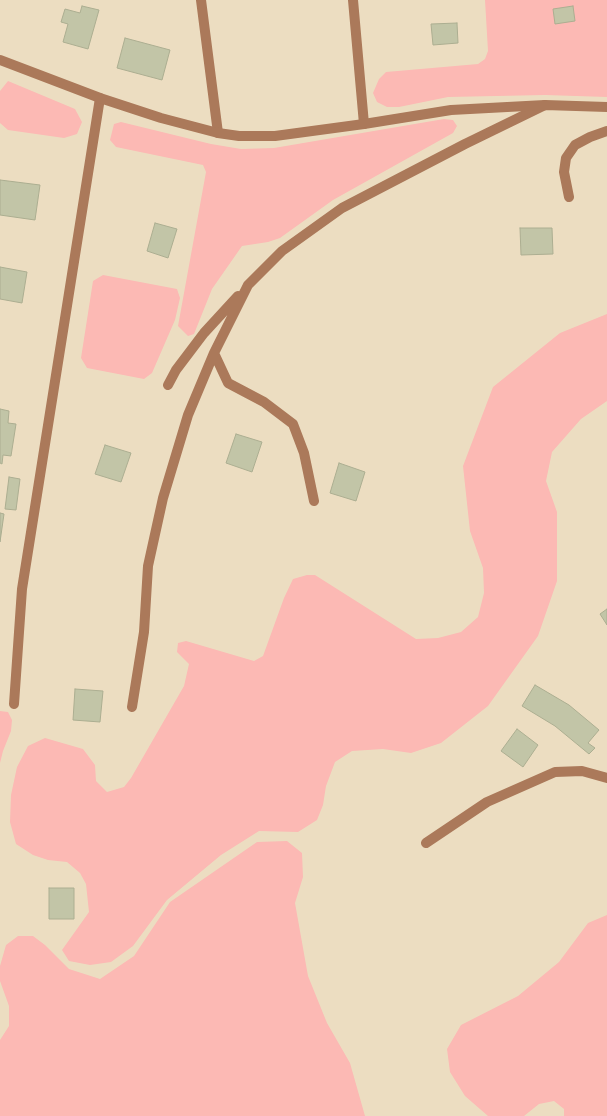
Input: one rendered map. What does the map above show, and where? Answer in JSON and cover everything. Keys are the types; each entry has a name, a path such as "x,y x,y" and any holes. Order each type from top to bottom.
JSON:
{"street":[{"path":"201,0 218,133"},
{"path":"353,0 364,124"},
{"path":"0,60 100,98 162,118 218,133 239,136 274,136 364,124 451,110 545,105 607,107"},
{"path":"14,704 22,590 100,98"},
{"path":"168,385 176,370 204,334 248,285 282,251 342,208 465,144 545,105"},
{"path":"569,197 564,172 566,158 575,145 590,137 607,131"},
{"path":"132,707 144,632 148,566 163,498 188,415 214,353 248,285"},
{"path":"214,353 228,383 264,402 293,424 304,453 314,501"},
{"path":"426,843 487,802 555,772 582,770 607,778"}],"shaded area":[{"path":"485,0 607,0 607,97 545,95 448,97 399,107 387,107 377,102 373,93 379,79 386,72 478,64 485,59 488,51"},
{"path":"8,81 75,109 82,122 77,134 64,138 8,130 0,123 0,91"},
{"path":"444,119 453,120 457,126 453,133 333,200 280,238 268,242 242,246 212,289 194,334 188,336 178,326 206,172 203,165 116,147 110,140 114,124 121,122 211,144 241,149 274,148"},
{"path":"103,275 177,289 180,298 175,320 152,373 144,379 87,368 81,358 93,281"},
{"path":"607,314 607,401 581,419 552,452 546,481 557,512 557,581 538,636 488,706 441,743 411,753 383,749 352,751 335,762 326,786 323,805 317,820 298,832 259,831 221,855 167,900 133,946 111,962 90,965 69,961 62,950 89,912 86,884 80,873 67,862 48,860 33,855 16,844 10,822 11,795 17,767 28,746 45,738 83,749 95,765 96,781 107,792 124,787 131,778 184,686 189,664 177,652 178,643 186,641 254,661 263,656 284,598 293,579 307,575 315,575 416,639 438,638 461,632 478,617 484,593 483,568 470,531 463,466 493,387 560,333"},
{"path":"0,711 8,712 12,720 11,731 0,763"},
{"path":"287,841 302,853 303,877 295,903 308,976 327,1023 350,1063 365,1116 0,1116 0,1040 9,1026 9,1006 0,981 0,966 6,945 18,936 33,936 45,945 69,969 100,979 134,956 170,902 257,842"},
{"path":"607,915 607,1116 564,1116 564,1109 554,1101 539,1104 524,1116 488,1116 465,1096 450,1072 447,1049 461,1025 518,996 559,962 588,923"}],"building":[{"path":"82,6 99,10 88,49 63,42 68,24 61,22 65,9 80,13"},
{"path":"573,6 575,21 555,24 553,9"},
{"path":"457,23 458,43 433,45 431,24"},
{"path":"125,38 170,50 162,80 117,68"},
{"path":"0,180 40,185 35,220 0,215"},
{"path":"155,223 177,229 168,258 147,251"},
{"path":"520,228 552,228 553,254 521,255"},
{"path":"0,267 27,272 22,303 0,299"},
{"path":"0,409 9,411 8,423 16,424 11,456 3,455 2,464 0,463"},
{"path":"236,434 262,442 252,472 226,463"},
{"path":"105,445 131,453 121,482 95,474"},
{"path":"339,463 365,472 356,501 330,493"},
{"path":"9,477 20,479 16,510 5,509"},
{"path":"0,513 4,514 0,542"},
{"path":"607,609 607,625 600,614"},
{"path":"535,685 569,705 599,730 588,743 595,748 589,754 555,726 522,706"},
{"path":"75,689 103,691 100,722 73,720"},
{"path":"517,729 538,745 523,767 501,751"},
{"path":"49,888 74,888 74,919 49,919"}]}
